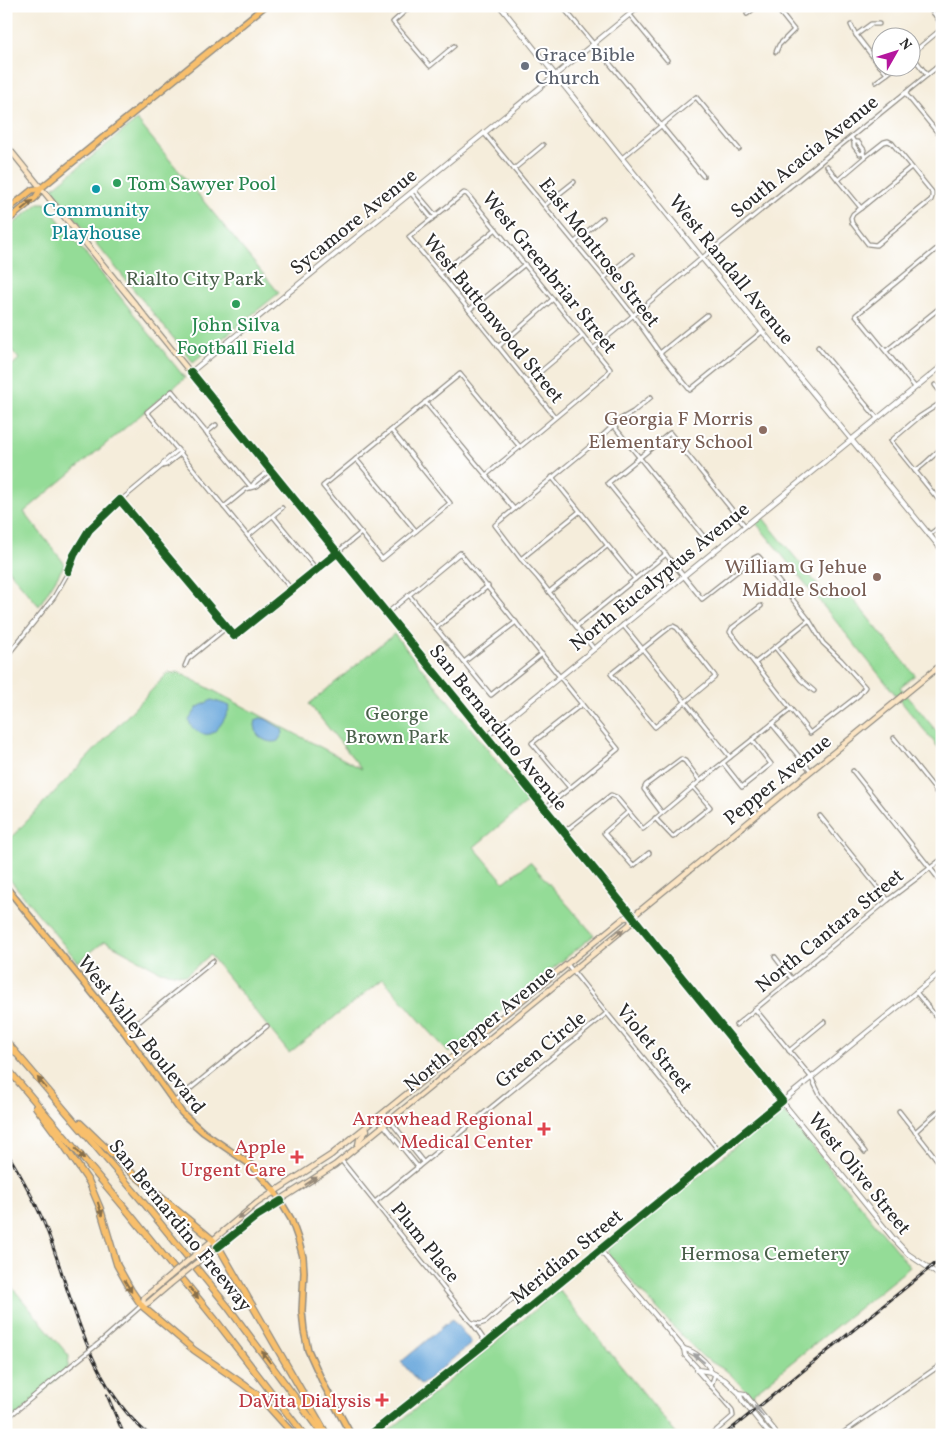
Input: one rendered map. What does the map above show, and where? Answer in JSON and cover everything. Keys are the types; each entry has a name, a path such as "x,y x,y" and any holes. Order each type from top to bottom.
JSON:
{"highway":[{"name":"San Bernardino Freeway","path":"6,1042 143,1202 228,1307 323,1435"},
{"name":"San Bernardino Freeway","path":"6,1067 130,1213 304,1435"},
{"path":"14,1076 89,1182 100,1208 117,1265 128,1286 142,1306 194,1350 259,1396 294,1435"},
{"path":"56,1100 132,1173 213,1240 327,1435"}],"main road":[{"path":"6,222 36,197 41,188 265,6"},
{"name":"San Bernardino Avenue","path":"6,145 632,917"},
{"path":"6,212 32,190 41,188"},
{"name":"Pepper Avenue","path":"567,964 624,918 632,917 942,664"},
{"name":"West Valley Boulevard","path":"6,887 125,1033 182,1113 218,1143 251,1165 276,1192 291,1219 303,1257 302,1311 308,1350 324,1385 351,1435"},
{"name":"Pepper Avenue","path":"573,971 630,925 632,917"},
{"name":"North Pepper Avenue","path":"142,1306 144,1298 242,1215 325,1159 366,1128 567,964"},
{"name":"North Pepper Avenue","path":"142,1306 258,1215 340,1160 573,971"},
{"path":"358,1146 359,1140 367,1130 366,1128"}],"street":[{"path":"411,6 393,22 430,66 454,46"},
{"name":"West Randall Avenue","path":"500,6 702,258 942,550"},
{"name":"Sycamore Avenue","path":"191,372 640,6"},
{"path":"747,14 757,6"},
{"path":"775,6 794,30 778,45 776,52"},
{"path":"920,48 940,31 941,28 941,24 927,6"},
{"path":"564,7 703,176"},
{"path":"630,15 667,60"},
{"path":"851,24 856,35 870,53"},
{"path":"856,35 872,24 879,24"},
{"name":"South Acacia Avenue","path":"594,348 942,63"},
{"path":"920,66 928,75"},
{"path":"876,82 882,78"},
{"path":"905,93 942,138"},
{"path":"622,158 696,97 739,149"},
{"name":"East Montrose Street","path":"484,133 604,278 690,390 763,331"},
{"path":"851,137 856,150 864,155"},
{"path":"838,180 864,155 888,141 892,143 932,192 931,200 876,246 868,244 852,223 851,218 853,214 911,167"},
{"path":"854,142 858,142 864,150 864,155"},
{"path":"514,169 543,145"},
{"path":"856,150 861,146"},
{"path":"827,166 861,208"},
{"path":"545,206 574,182"},
{"path":"413,191 436,216 432,219 413,191"},
{"name":"West Greenbriar Street","path":"436,216 464,193 467,194 610,369 606,375 555,417"},
{"path":"575,242 603,218"},
{"name":"West Buttonwood Street","path":"432,219 409,237 555,417"},
{"path":"440,274 496,228"},
{"path":"915,388 856,315 940,249"},
{"path":"604,278 632,254"},
{"path":"469,310 525,264"},
{"path":"498,347 552,299"},
{"path":"886,351 942,306"},
{"path":"660,353 706,315"},
{"path":"527,383 583,336"},
{"path":"818,347 877,418"},
{"name":"North Eucalyptus Avenue","path":"486,737 942,366"},
{"path":"391,430 450,503 382,559 323,486 356,458 425,402 460,374 520,447"},
{"path":"935,385 942,394"},
{"path":"251,487 172,391 147,412 292,590"},
{"path":"594,649 495,525 599,439 613,425 651,397"},
{"path":"425,402 514,509"},
{"path":"942,402 891,441 942,504"},
{"path":"486,475 555,417"},
{"path":"206,433 216,425"},
{"path":"613,425 704,537"},
{"path":"745,526 670,433 608,483 702,599 758,556 809,620 822,643 841,660 865,687 859,695 810,733 730,632 732,628 761,606"},
{"path":"915,472 942,448"},
{"path":"6,657 54,597 66,576 74,555 89,530 120,500 162,466 166,465 179,452"},
{"path":"356,458 416,531"},
{"path":"224,506 271,472"},
{"path":"552,477 635,580"},
{"path":"120,500 234,636 361,533"},
{"path":"248,536 282,508"},
{"path":"521,559 579,512"},
{"path":"273,516 317,570"},
{"path":"929,535 942,525"},
{"path":"549,592 607,546"},
{"path":"386,614 460,553 488,586 618,749 544,808"},
{"path":"577,626 666,554"},
{"path":"436,628 488,586"},
{"path":"409,595 491,695 542,654"},
{"path":"755,663 809,620"},
{"path":"464,662 516,622"},
{"path":"623,625 730,757"},
{"path":"673,626 677,628 715,676 685,702 655,727 612,674 673,626"},
{"path":"185,666 188,659 226,627"},
{"path":"775,648 801,680 814,691"},
{"path":"570,788 532,743 582,704"},
{"path":"564,832 611,794 616,797 643,829 791,709"},
{"path":"772,724 811,771"},
{"path":"894,738 942,798"},
{"path":"723,763 742,787 771,764 752,740"},
{"path":"662,813 644,789 646,785 680,759 685,761 700,781"},
{"path":"853,770 942,883"},
{"path":"655,818 673,836 710,807 693,787"},
{"path":"936,792 942,788"},
{"path":"628,812 604,833 633,866 649,853"},
{"path":"820,816 888,900"},
{"name":"North Cantara Street","path":"736,1025 888,900 942,859"},
{"name":"San Bernardino Avenue","path":"632,917 782,1101"},
{"path":"775,957 792,979"},
{"path":"125,1033 213,961"},
{"name":"Violet Street","path":"567,964 720,1152"},
{"name":"Meridian Street","path":"370,1435 486,1343 942,971"},
{"path":"916,992 942,1024"},
{"path":"755,1009 811,1077 820,1095 865,1152"},
{"name":"Green Circle","path":"375,1202 607,1013"},
{"path":"789,1051 824,1022"},
{"path":"173,1102 266,1026"},
{"name":"West Olive Street","path":"782,1101 893,1238 908,1254 942,1277"},
{"path":"915,1132 942,1108"},
{"path":"898,1111 942,1166"},
{"path":"384,1113 423,1162"},
{"path":"378,1118 418,1167"},
{"name":"Plum Place","path":"340,1160 473,1323 486,1343"},
{"path":"600,1250 684,1349 686,1355 732,1410 734,1416 711,1435"},
{"path":"473,1323 480,1324 486,1322 524,1289"},
{"path":"6,1419 142,1306"},
{"path":"684,1349 690,1350 709,1367 713,1373 711,1386"},
{"path":"840,1435 942,1364"},
{"path":"695,1366 699,1370 713,1373 725,1380 739,1393 742,1400 767,1431 774,1435"}],"green space":[{"name":"Rialto City Park","path":"137,120 279,293 193,362 53,191 54,187"},
{"path":"39,203 45,203 185,378 24,512 65,564 39,606 6,567 6,371 19,359 6,343 6,230"},
{"path":"763,518 830,600 837,600 847,592 915,675 900,687 942,738 942,752 756,523"},
{"name":"George Brown Park","path":"394,634 528,802 474,847 504,882 530,862 594,935 449,1053 383,979 289,1053 210,955 186,975 160,971 105,941 78,962 6,875 6,843 168,673 180,673 362,769 309,704"},
{"name":"Hermosa Cemetery","path":"782,1109 910,1267 751,1395 728,1372 703,1357 644,1295 607,1252 608,1249"},
{"path":"6,1280 69,1356 68,1368 6,1427"},
{"path":"559,1290 677,1435 384,1435"}],"water":[{"path":"212,700 230,706 225,718 213,733 200,733 193,728 189,720 198,707"},
{"path":"260,718 266,719 282,729 283,733 278,741 267,741 257,734 255,725 256,720"},
{"path":"452,1319 472,1343 421,1385 401,1362"}],"railway":[{"path":"6,1151 44,1222 86,1342 98,1368 128,1415 149,1435"},
{"path":"724,1435 942,1258"},
{"path":"107,1395 124,1435"}],"cycle path":[{"path":"191,372 782,1101 486,1343 370,1435"},
{"path":"68,571 74,555 89,530 120,500 234,636 337,553"},
{"path":"218,1247 258,1215 281,1201"}],"place":[{"name":"Grace Bible Church","path":"525,66"},
{"name":"Tom Sawyer Pool","path":"117,183"},
{"name":"Community Playhouse","path":"96,189"},
{"name":"John Silva Football Field","path":"236,304"},
{"name":"Georgia F Morris Elementary School","path":"763,430"},
{"name":"William G Jehue Middle School","path":"877,577"},
{"name":"Arrowhead Regional Medical Center","path":"544,1129"},
{"name":"Apple Urgent Care","path":"297,1157"},
{"name":"DaVita Dialysis","path":"382,1400"}]}
